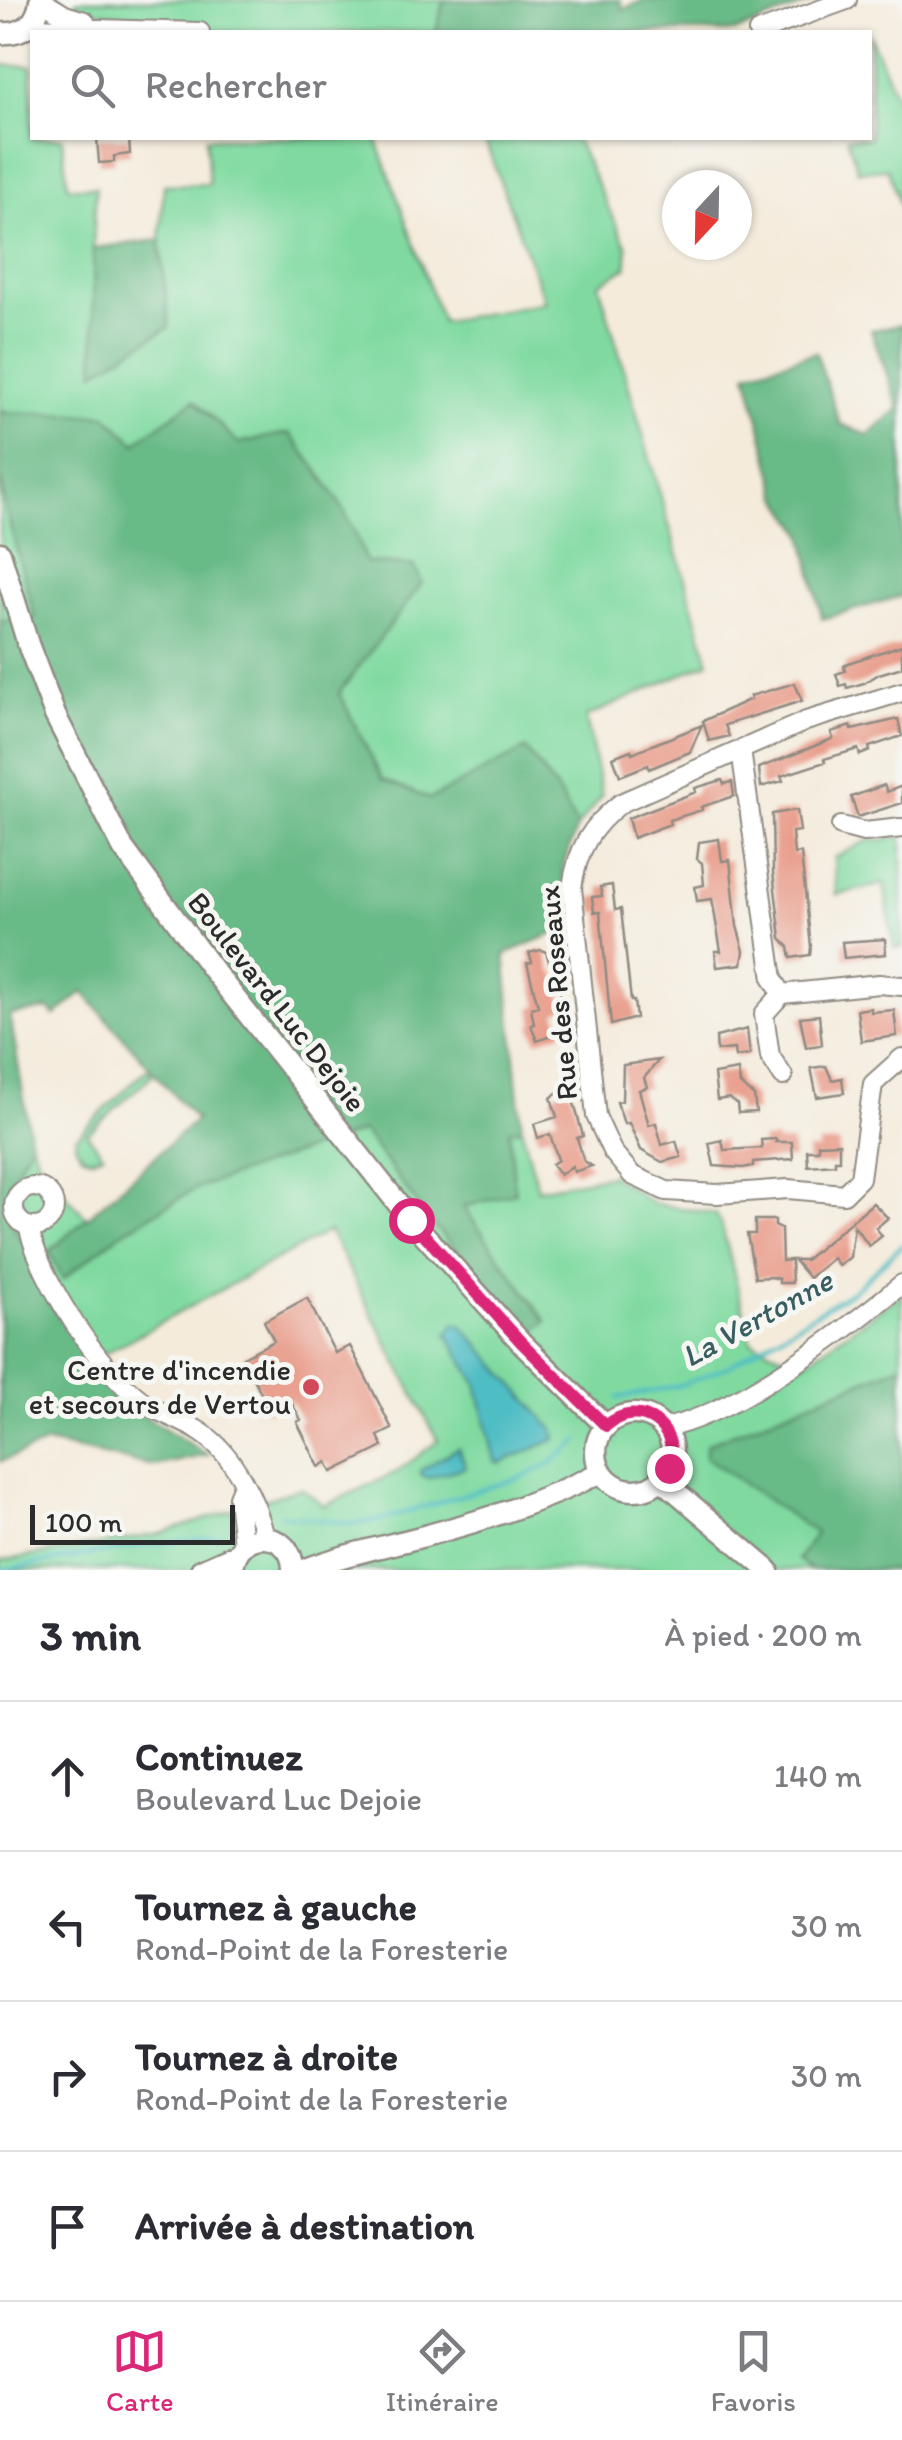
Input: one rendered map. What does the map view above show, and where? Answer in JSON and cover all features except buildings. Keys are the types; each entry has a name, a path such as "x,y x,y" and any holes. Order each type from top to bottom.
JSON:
{"main road":[{"path":"1,38 28,27 36,18 40,0"},
{"name":"Boulevard Luc Dejoie","path":"0,553 8,586 55,715 123,848 212,969 411,1220 475,1293 606,1426"},
{"path":"638,1414 664,1428 672,1456 662,1479 652,1486 631,1490 614,1484 601,1472 596,1451 606,1426 618,1417 638,1414"},
{"path":"200,1570 237,1557 265,1537 276,1541 291,1561 410,1540 513,1510 601,1472"},
{"path":"662,1479 768,1570"},
{"path":"304,1570 344,1554"}],"street":[{"path":"40,0 65,15 110,28"},
{"path":"764,30 847,0"},
{"path":"28,27 155,30"},
{"name":"Rue des Roseaux","path":"902,692 806,721 621,803 597,821 575,867 572,888 596,1116 612,1151 632,1175 666,1191 717,1194 788,1188 844,1194 860,1178 873,1084 902,1058"},
{"path":"740,750 773,980 782,994"},
{"path":"841,826 864,832 902,828"},
{"path":"783,1076 770,1056 764,1014 782,994 879,984 902,986"},
{"path":"28,1226 54,1293 110,1370 141,1400 220,1446 258,1511 265,1537"},
{"path":"664,1428 683,1425 780,1373 902,1284"},
{"path":"237,1557 238,1498 243,1485"}],"green space":[{"path":"76,0 444,0 436,30 197,30 196,24 76,9"},
{"path":"444,0 620,0 623,9 644,0 817,0 740,30 436,30"},
{"path":"872,40 902,111 902,212 888,169 858,171 848,140 872,140"},
{"path":"0,65 30,66 30,140 62,140 68,187 96,187 95,371 169,327 160,240 164,185 209,184 206,140 377,140 442,322 545,302 485,140 576,140 627,247 627,267 599,284 709,662 586,717 602,796 577,827 558,792 526,749 430,800 382,779 339,693 414,566 366,562 343,510 289,433 238,443 135,444 105,415 0,412"},
{"path":"160,240 169,327 95,372 93,248"},
{"path":"902,325 902,596 822,619 803,533 779,497 747,373 816,352 840,424 868,435 899,408 871,330"},
{"path":"194,400 238,443 289,433 343,510 366,562 414,566 422,583 339,693 382,779 430,799 526,749 558,792 577,827 563,866 567,928 505,954 522,1129 509,1130 515,1193 463,1207 547,1322 532,1331 432,1224 363,1131 197,1188 118,1235 63,1279 49,1252 196,1120 83,992 55,1016 49,1009 10,1015 31,1143 12,1179 7,1199 9,1219 27,1249 48,1301 123,1403 208,1455 154,1466 47,1443 0,1462 0,621 35,618 5,506 0,473 0,412 106,415 135,443"},
{"path":"0,473 5,506 35,619 0,621"},
{"path":"902,837 902,948 894,948 884,884 836,895 834,858 867,841"},
{"path":"147,1069 152,1075 87,1134 103,1154 83,1156 75,1145 76,1137"},
{"path":"509,1129 522,1129 538,1189 611,1175 652,1203 716,1214 751,1341 802,1364 902,1294 902,1365 707,1444 706,1457 817,1533 798,1559 811,1570 0,1570 0,1561 160,1534 301,1488 324,1506 397,1472 438,1441 329,1231 92,1360 48,1301 27,1249 9,1219 7,1199 12,1179 31,1143 42,1169 88,1219 49,1252 63,1278 118,1235 197,1188 363,1131 432,1224 547,1322 463,1207 514,1192"},
{"path":"902,1365 902,1570 811,1570 798,1559 816,1533 705,1457 707,1444"}],"water":[{"path":"456,1323 554,1430 556,1439 500,1463 495,1461 477,1384 447,1334"},
{"path":"458,1448 466,1467 428,1478 420,1474 421,1470"}],"waterway":[{"name":"La Vertonne","path":"618,1398 678,1386 729,1366 854,1290 902,1245"},
{"name":"La Vertonne","path":"281,1515 352,1524 377,1521 520,1478 548,1465 580,1440"},
{"name":"La Vertonne","path":"1,1570 223,1536"}],"place":[{"name":"Centre d'incendie et secours de Vertou","path":"311,1387"}],"route":[{"path":"411,1220 521,1342 606,1426 618,1417 638,1414 664,1428 671,1442 669,1468"}]}
